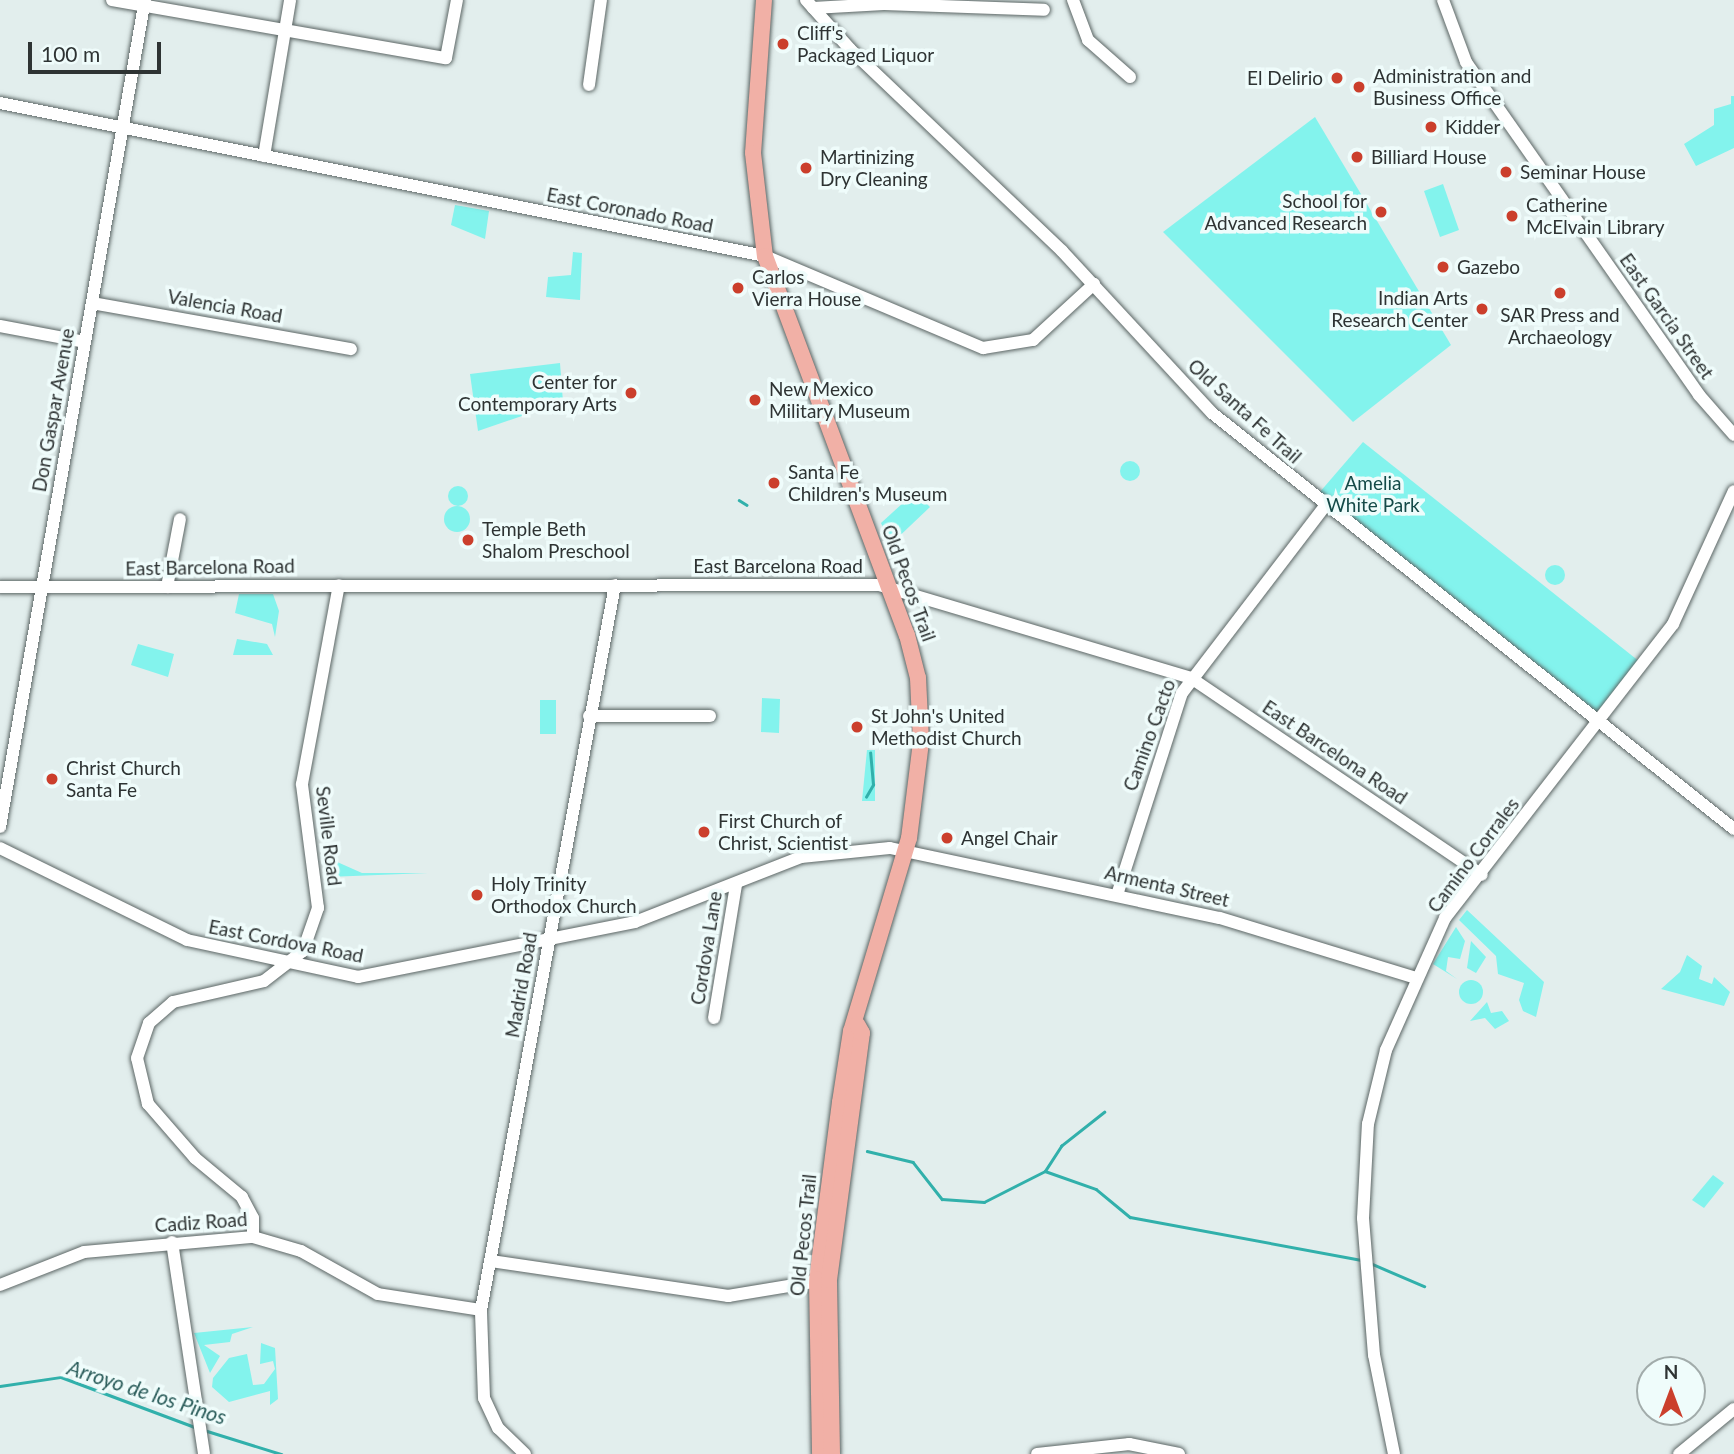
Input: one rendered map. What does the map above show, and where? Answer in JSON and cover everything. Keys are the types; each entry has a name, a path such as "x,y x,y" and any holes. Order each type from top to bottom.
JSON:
{"main road":[{"name":"Old Pecos Trail","path":"764,0 752,153 765,256 811,391 890,588 918,678 920,763 905,849 848,1048 823,1280 820,1454"},
{"name":"Old Pecos Trail","path":"823,1280 832,1454"}],"street":[{"path":"112,0 144,3 446,58 457,0"},
{"path":"264,156 290,0"},
{"path":"589,85 601,0"},
{"path":"1073,0 1088,40 1130,77"},
{"name":"East Garcia Street","path":"1443,0 1466,62 1699,396 1734,435"},
{"name":"Don Gaspar Avenue","path":"0,827 144,3"},
{"path":"809,4 1044,10"},
{"name":"Old Santa Fe Trail","path":"809,4 1094,284 1212,413 1325,506 1734,829"},
{"name":"East Coronado Road","path":"0,103 765,256 935,332 999,350 1033,340 1094,284"},
{"name":"Valencia Road","path":"92,303 351,349"},
{"path":"0,326 85,342"},
{"name":"Camino Corrales","path":"1394,1454 1374,1355 1363,1218 1368,1124 1386,1050 1445,918 1600,722 1672,624 1734,491"},
{"name":"Camino Cacto","path":"1117,895 1150,783 1191,678 1325,506"},
{"path":"167,587 180,519"},
{"name":"East Barcelona Road","path":"0,587 339,584 890,588 1191,678 1482,874"},
{"name":"Seville Road","path":"253,1237 253,1218 242,1196 195,1158 148,1104 137,1058 149,1023 173,1002 264,981 291,964 303,951 318,908 302,784 339,584"},
{"name":"Madrid Road","path":"524,1454 498,1428 484,1398 481,1310 615,585"},
{"path":"589,716 710,716"},
{"name":"East Cordova Road","path":"0,848 187,940 291,964 365,976 649,918 816,854 905,849"},
{"name":"Armenta Street","path":"905,849 1117,895 1312,942 1416,978"},
{"name":"Cordova Lane","path":"714,1018 736,885"},
{"name":"Cadiz Road","path":"0,1285 84,1252 172,1242 253,1237 301,1251 378,1294 481,1310"},
{"path":"172,1242 203,1451 189,1454"},
{"path":"491,1261 728,1296 823,1280"},
{"path":"1679,1454 1734,1409"},
{"path":"1037,1454 1129,1444 1179,1454"}],"green space":[{"path":"1731,96 1734,96 1734,148 1696,166 1684,144 1714,125 1714,109 1731,104"},
{"path":"1315,117 1451,345 1353,422 1163,232"},
{"path":"1443,184 1459,230 1440,237 1424,191"},
{"path":"455,205 489,211 485,239 451,225"},
{"path":"573,252 582,253 580,300 546,297 548,277 571,275"},
{"path":"560,363 563,402 478,431 470,374"},
{"name":"Amelia White Park","path":"1363,442 1640,662 1604,710 1595,712 1319,493"},
{"path":"1130,461 1137,464 1140,471 1137,478 1130,481 1123,478 1120,471 1123,464"},
{"path":"458,486 465,489 468,496 465,503 458,506 451,503 448,496 451,489"},
{"path":"915,492 930,507 890,545 881,523"},
{"path":"457,506 466,510 470,519 466,528 457,532 448,528 444,519 448,510"},
{"path":"1555,565 1562,568 1565,575 1562,582 1555,585 1548,582 1545,575 1548,568"},
{"path":"239,594 273,594 279,611 275,637 272,624 235,613"},
{"path":"237,639 267,644 273,655 233,655"},
{"path":"138,644 174,654 168,677 131,665"},
{"path":"762,698 780,699 779,733 761,732"},
{"path":"540,700 556,700 556,734 540,734"},
{"path":"867,750 875,750 875,801 862,801"},
{"path":"335,861 362,873 428,873 328,877 325,863"},
{"path":"1467,910 1544,982 1536,1017 1523,1011 1519,1000 1524,983 1498,974 1496,956 1459,920"},
{"path":"1456,927 1465,941 1460,959 1448,957 1446,971 1457,979 1433,964"},
{"path":"1471,941 1486,957 1476,973 1467,968"},
{"path":"1687,955 1702,966 1699,979 1712,984 1714,977 1730,992 1724,1006 1661,989 1680,972"},
{"path":"1471,980 1482,987 1483,992 1476,1003 1471,1004 1460,997 1459,992 1466,981"},
{"path":"1487,1002 1491,1013 1502,1011 1509,1021 1495,1029 1485,1018 1470,1021"},
{"path":"1713,1175 1724,1183 1704,1208 1692,1200"},
{"path":"253,1327 232,1334 230,1342 204,1345 220,1356 210,1373 194,1333"},
{"path":"261,1343 275,1348 278,1399 270,1405 270,1391 229,1402 212,1387 213,1378 229,1358 247,1354 253,1385 264,1384 275,1369 273,1361 260,1364"}],"waterway":[{"path":"739,500 747,505"},
{"path":"866,797 873,785 870,753"},
{"path":"867,1151 913,1162 942,1199 984,1202 1045,1171 1061,1146 1104,1112"},
{"path":"1045,1171 1096,1189 1130,1217 1361,1260"},
{"path":"1370,1263 1424,1286"},
{"name":"Arroyo de los Pinos","path":"0,1386 61,1377 195,1427"},
{"name":"Arroyo de los Pinos","path":"204,1430 281,1454"}],"place":[{"name":"Cliff's Packaged Liquor","path":"783,44"},
{"name":"El Delirio","path":"1337,78"},
{"name":"Administration and Business Office","path":"1359,87"},
{"name":"Kidder","path":"1431,127"},
{"name":"Billiard House","path":"1357,157"},
{"name":"Martinizing Dry Cleaning","path":"806,168"},
{"name":"Seminar House","path":"1506,172"},
{"name":"School for Advanced Research","path":"1381,212"},
{"name":"Catherine McElvain Library","path":"1512,216"},
{"name":"Gazebo","path":"1443,267"},
{"name":"Carlos Vierra House","path":"738,288"},
{"name":"SAR Press and Archaeology","path":"1560,293"},
{"name":"Indian Arts Research Center","path":"1482,309"},
{"name":"Center for Contemporary Arts","path":"631,393"},
{"name":"New Mexico Military Museum","path":"755,400"},
{"name":"Santa Fe Children's Museum","path":"774,483"},
{"name":"Temple Beth Shalom Preschool","path":"468,540"},
{"name":"St John's United Methodist Church","path":"857,727"},
{"name":"Christ Church Santa Fe","path":"52,779"},
{"name":"First Church of Christ, Scientist","path":"704,832"},
{"name":"Angel Chair","path":"947,838"},
{"name":"Holy Trinity Orthodox Church","path":"477,895"}]}
